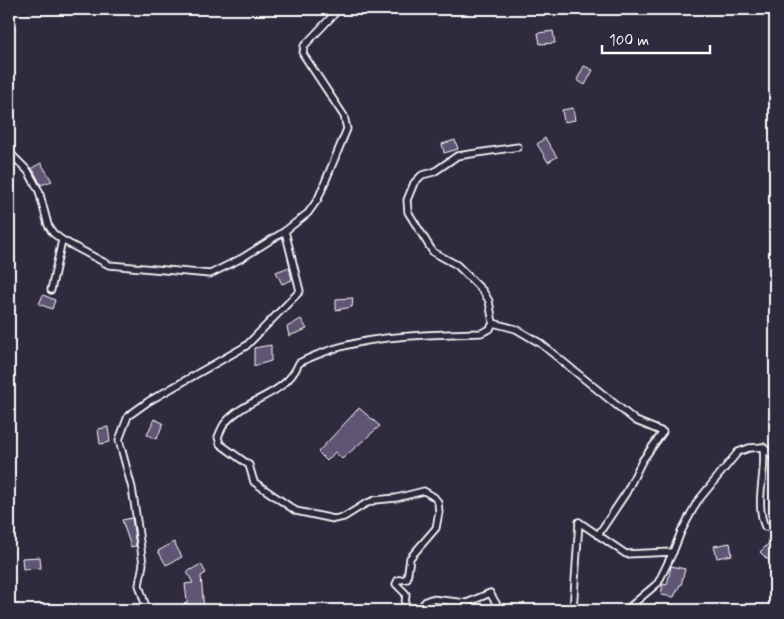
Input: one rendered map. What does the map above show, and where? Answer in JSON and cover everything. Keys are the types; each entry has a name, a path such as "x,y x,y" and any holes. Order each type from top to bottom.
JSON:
{"street":[{"path":"9,152 28,171 39,191 48,225 53,233 62,240 109,265 210,274 242,258 285,231 308,213 318,199 347,129 344,116 303,54 304,46 339,9"},
{"path":"412,610 405,604 406,594 396,584 398,580 407,579 410,558 436,528 439,512 438,502 434,497 424,491 396,498 375,500 364,504 344,517 334,519 296,511 254,482 249,465 220,444 218,436 225,423 241,409 286,384 295,373 299,363 311,357 357,342 375,339 405,335 481,333 490,329 493,323 489,300 483,291 457,265 433,252 408,212 407,200 414,183 422,175 434,172 457,156 518,147"},
{"path":"147,610 139,585 143,564 132,488 119,440 128,416 149,401 246,346 300,291 285,231"},
{"path":"51,290 62,240"},
{"path":"493,323 516,329 540,343 636,421 663,432 642,461 626,493 598,535"},
{"path":"763,447 765,457 760,490 762,520 765,527 770,527 775,531"},
{"path":"626,610 658,583 680,532 697,502 738,452 749,448 763,447 773,456 775,462"},
{"path":"573,610 579,522 626,554 673,552"},
{"path":"418,610 426,601 431,599 467,603 490,593 500,610"}],"building":[{"path":"553,31 555,43 540,44 538,33"},
{"path":"584,66 593,70 585,85 577,80"},
{"path":"573,108 575,120 564,122 562,110"},
{"path":"545,138 557,157 548,162 537,144"},
{"path":"455,140 458,149 444,153 442,144"},
{"path":"41,163 52,181 41,185 32,168"},
{"path":"289,267 292,280 282,284 276,272"},
{"path":"43,295 55,300 52,309 39,304"},
{"path":"353,298 352,307 336,310 336,299"},
{"path":"301,319 307,329 289,336 287,327"},
{"path":"271,345 271,361 254,366 254,348"},
{"path":"359,408 380,426 342,459 335,452 327,461 318,452"},
{"path":"154,419 163,423 157,439 147,435"},
{"path":"108,427 110,442 100,444 98,429"},
{"path":"132,518 136,546 131,547 122,520"},
{"path":"771,534 775,536 775,554 768,560 760,552 770,542 767,540"},
{"path":"174,542 182,557 166,565 158,551"},
{"path":"730,543 732,555 717,558 714,546"},
{"path":"40,557 41,568 23,569 22,558"},
{"path":"201,564 206,573 201,576 204,610 188,610 185,584 193,583 187,572"},
{"path":"671,566 685,569 681,585 674,597 661,595 663,584 667,585"}]}
